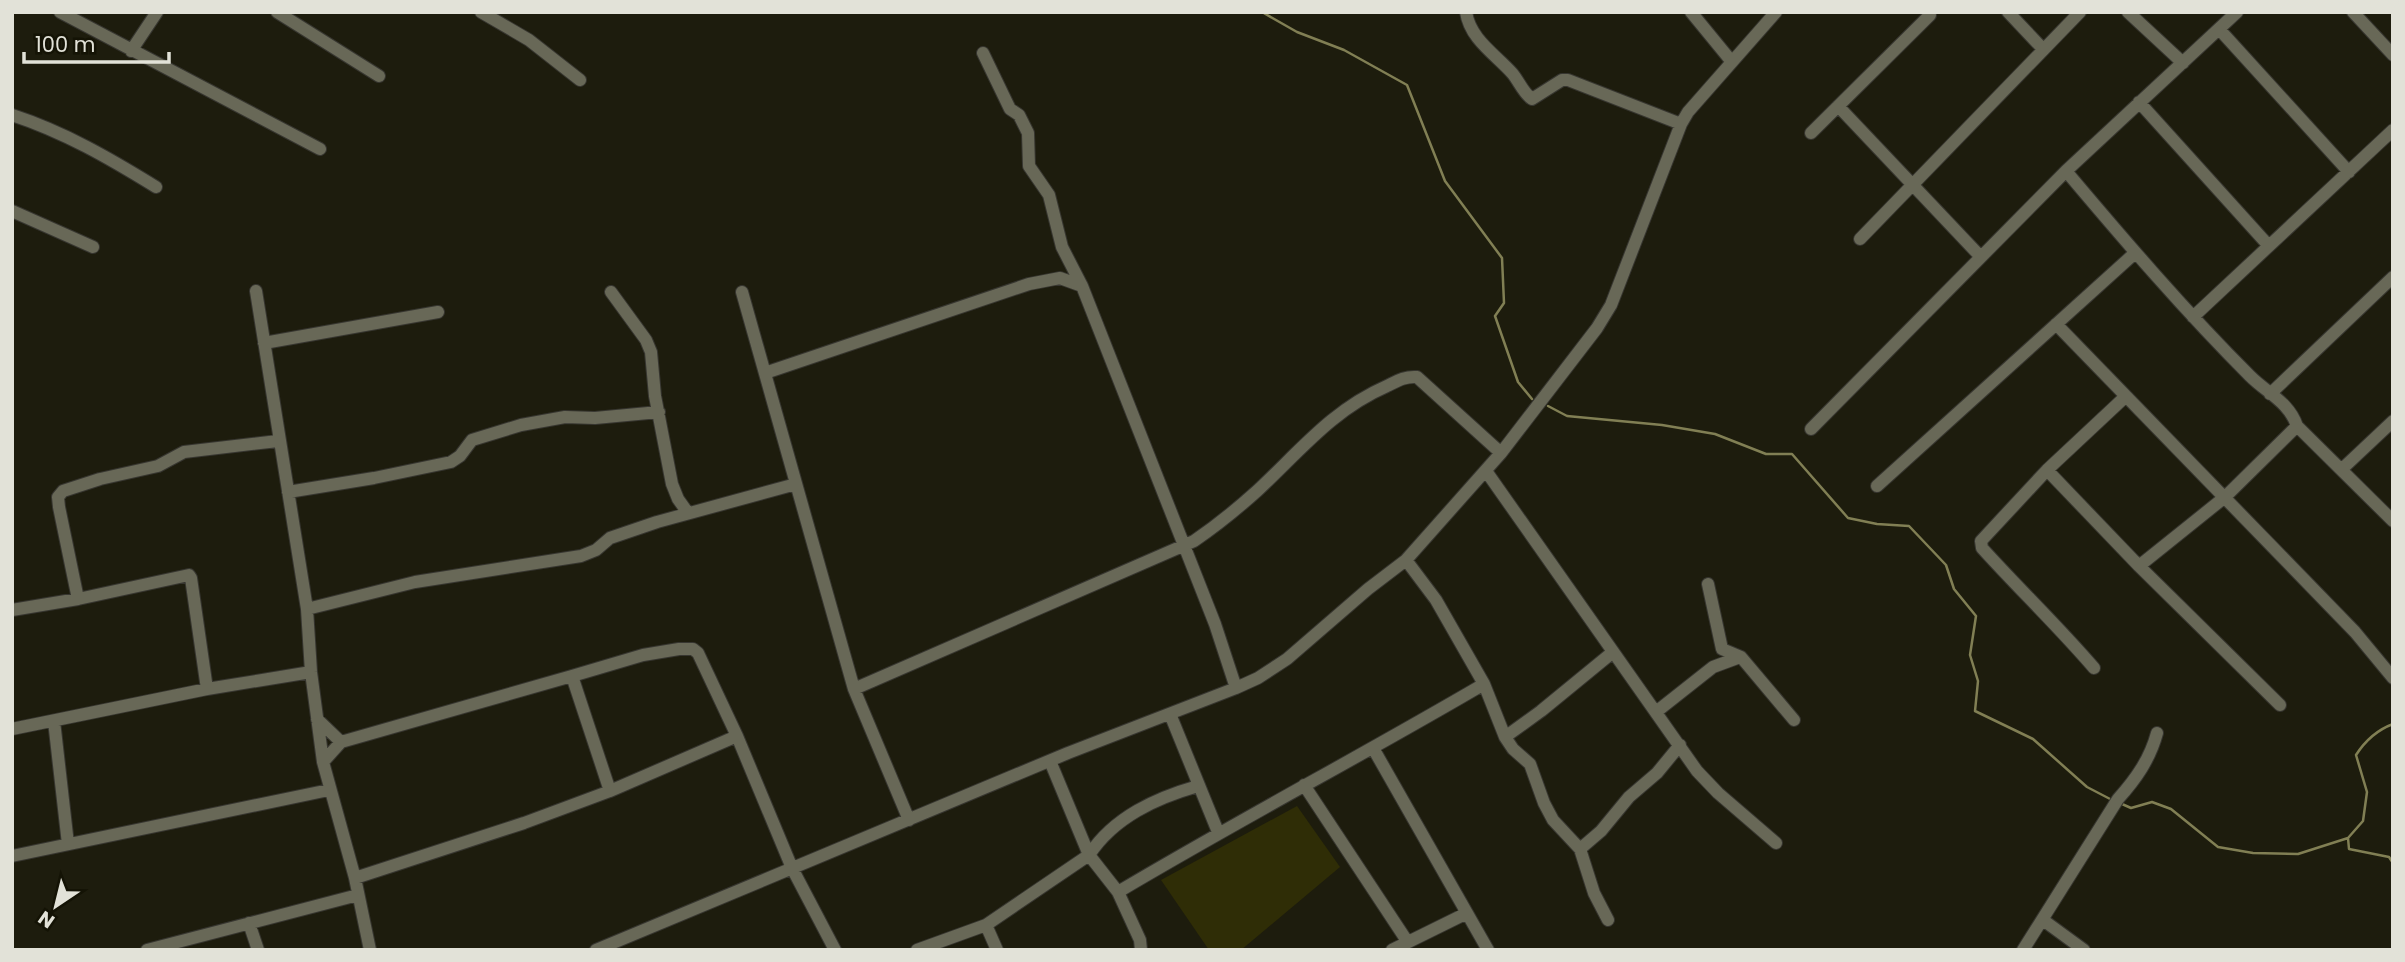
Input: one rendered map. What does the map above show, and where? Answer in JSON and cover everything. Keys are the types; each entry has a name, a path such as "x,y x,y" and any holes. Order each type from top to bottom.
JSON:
{"street":[{"path":"60,12 320,149"},
{"path":"131,51 157,12"},
{"path":"277,12 379,76"},
{"path":"481,12 529,40 580,80"},
{"path":"1466,12 1468,23 1475,34 1532,99 1562,80 1568,80 1681,124"},
{"path":"1691,12 1732,62"},
{"path":"596,950 611,947 792,868 1050,761 1236,688 1258,678 1286,659 1406,560 1501,453 1597,328 1611,305 1681,124 1688,112 1776,12"},
{"path":"2008,12 2043,49"},
{"path":"1860,239 2080,12"},
{"path":"2128,12 2183,63"},
{"path":"1811,429 2066,171 2237,12"},
{"path":"2353,12 2393,55"},
{"path":"1811,133 1930,15"},
{"path":"2219,29 2349,172"},
{"path":"983,53 1010,109 1019,115 1028,132 1030,166 1049,195 1062,247 1082,286 1215,624 1236,688"},
{"path":"2139,102 2269,246"},
{"path":"1838,106 1980,256"},
{"path":"12,115 48,127 94,149 156,187"},
{"path":"2193,317 2393,130"},
{"path":"2066,171 2193,317 2253,380 2289,408 2297,426 2393,521"},
{"path":"12,211 93,247"},
{"path":"1877,486 2135,253"},
{"path":"1060,278 1069,263"},
{"path":"2270,394 2393,277"},
{"path":"765,373 1029,284 1060,278 1082,286"},
{"path":"256,291 307,609 311,672 323,762 355,878 370,950"},
{"path":"611,292 646,340 651,352 672,484 688,513"},
{"path":"742,292 854,689 909,820"},
{"path":"264,343 438,312"},
{"path":"2056,324 2356,632 2393,678"},
{"path":"854,689 1184,546 1223,522 1318,431 1361,397 1408,376 1417,377 1501,453"},
{"path":"2094,668 1981,545 1983,538 2047,470 2125,397"},
{"path":"288,492 451,462 460,456 472,440 520,425 565,417 595,418 659,412"},
{"path":"2342,469 2393,421"},
{"path":"2139,566 2225,497 2297,426"},
{"path":"78,599 59,507 58,497 63,491 158,466 184,452 278,441"},
{"path":"2047,470 2139,566 2280,705"},
{"path":"1486,471 1707,783 1776,843"},
{"path":"307,609 415,582 581,556 596,550 610,538 688,513 796,484"},
{"path":"1406,560 1436,600 1484,684 1505,737 1513,750 1530,764 1553,820 1580,849 1594,893 1608,920"},
{"path":"12,610 188,575 191,578 207,689"},
{"path":"1708,584 1722,649 1741,657 1794,720"},
{"path":"323,762 341,742 643,655 693,649 704,664 737,736 792,868 835,950"},
{"path":"1505,737 1613,652"},
{"path":"1656,712 1713,667 1741,657"},
{"path":"12,729 207,689 311,672"},
{"path":"572,676 610,791"},
{"path":"1118,892 1218,832 1484,684"},
{"path":"1170,714 1218,832"},
{"path":"317,719 341,742"},
{"path":"54,721 68,844"},
{"path":"2022,950 2118,799 2132,784 2145,763 2157,733"},
{"path":"355,878 524,823 610,791 737,736"},
{"path":"1580,849 1601,831 1629,797 1657,773 1679,745"},
{"path":"1373,748 1488,950"},
{"path":"1050,761 1089,855 1118,892 1140,940 1141,950"},
{"path":"1304,785 1407,941"},
{"path":"917,950 986,925 1089,855 1099,839 1126,816 1176,792 1198,786"},
{"path":"12,856 330,790"},
{"path":"147,950 358,895"},
{"path":"1392,950 1467,913"},
{"path":"2043,920 2084,950"},
{"path":"249,923 258,950"},
{"path":"986,925 997,950"}],"shaded area":[{"path":"1297,806 1340,867 1241,950 1209,950 1161,880"}],"waterway":[{"path":"1262,12 1297,32 1344,50 1407,85 1445,181 1502,258 1504,303 1495,316 1518,382 1532,399"},
{"path":"1548,406 1567,416 1662,425 1715,434 1766,454 1792,454 1848,518 1877,524 1909,526 1946,565 1954,589 1976,616 1970,655 1978,681 1975,711 2033,739 2087,787 2112,800"},
{"path":"2393,724 2372,736 2356,755 2367,792 2363,821 2348,838 2349,849 2389,857 2393,863"},
{"path":"2122,804 2131,808 2152,802 2171,809 2218,847 2253,853 2298,854 2348,838"}]}
